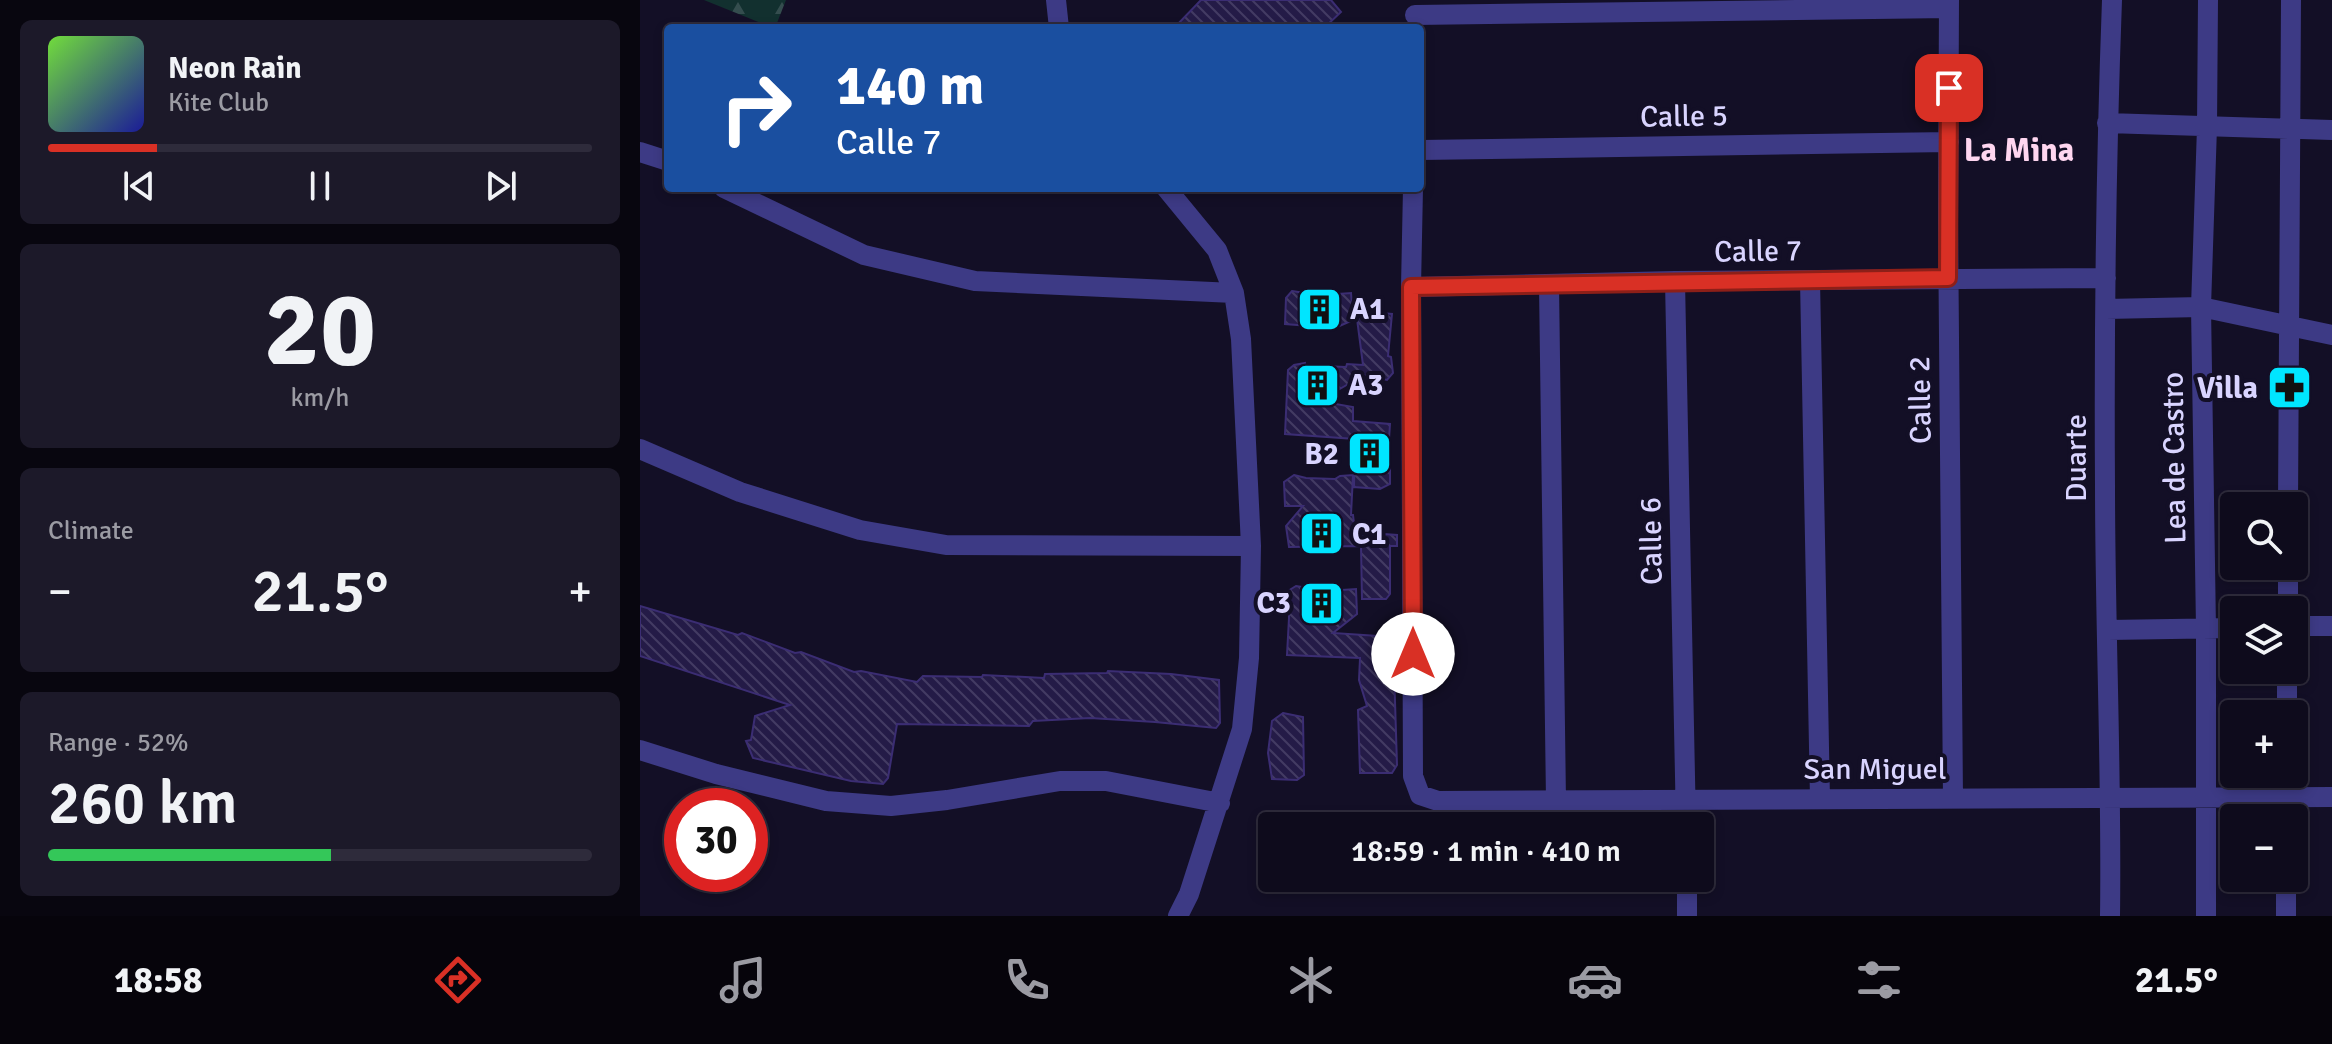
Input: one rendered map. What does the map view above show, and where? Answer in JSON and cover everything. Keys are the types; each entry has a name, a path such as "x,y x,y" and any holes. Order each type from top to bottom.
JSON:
{"street":[{"path":"1056,0 1059,24"},
{"name":"Duarte","path":"2110,916 2105,487 2107,123 2112,0"},
{"name":"Lea de Castro","path":"2206,916 2201,307 2208,0"},
{"path":"2288,492 2291,0"},
{"path":"1415,14 1949,4"},
{"name":"Calle 2","path":"1949,4 1953,799"},
{"path":"2107,123 2332,130"},
{"name":"Calle 5","path":"1424,150 1949,142"},
{"path":"640,152 664,160"},
{"path":"732,192 864,255 975,281 1234,293"},
{"path":"1169,192 1217,250 1234,293 1241,339 1251,546 1249,658 1242,729 1189,894 1178,916"},
{"path":"1411,287 1413,192"},
{"name":"Calle 7","path":"1411,287 1675,281 2106,278"},
{"path":"1810,280 1820,799"},
{"name":"Calle 6","path":"1675,281 1686,812"},
{"path":"1549,285 1556,801"},
{"name":"San Miguel","path":"1411,287 1413,776 1420,795 1438,801 2332,797"},
{"path":"2106,309 2201,307 2332,335"},
{"path":"640,449 740,492 793,509 860,530 946,545 1251,546"},
{"path":"2308,626 2332,626"},
{"path":"2108,630 2220,628"},
{"path":"640,750 716,774 826,801 891,806 1060,781 1106,781 1220,803"},
{"path":"2287,788 2287,804"},
{"path":"1687,892 1687,916"},
{"path":"2286,892 2286,916"}],"green space":[{"path":"704,0 786,0 777,24 763,24"}],"building":[{"path":"1201,0 1331,0 1341,12 1328,24 1178,24"},
{"name":"A1","path":"1292,291 1336,298 1338,294 1351,293 1353,320 1335,328 1285,324 1286,298"},
{"path":"1356,311 1392,314 1388,356 1391,357 1393,373 1387,380 1364,375 1319,401 1353,407 1353,421 1390,424 1389,439 1385,440 1390,484 1380,489 1354,487 1355,439 1285,434 1288,370 1305,363 1306,372 1322,366 1363,365"},
{"path":"1294,475 1335,479 1353,475 1351,515 1355,532 1397,535 1397,546 1390,546 1390,594 1386,599 1362,599 1361,546 1289,547 1286,526 1303,506 1285,506 1284,482"},
{"path":"1296,586 1326,591 1356,589 1357,614 1333,633 1393,637 1397,765 1392,773 1360,773 1358,710 1367,706 1359,680 1360,658 1287,655 1288,591"},
{"path":"640,606 738,635 742,633 854,672 917,682 923,676 1044,678 1045,674 1108,671 1219,680 1220,723 1216,728 1090,718 1033,721 1029,726 897,724 888,778 883,784 851,781 753,758 746,741 751,740 755,716 790,705 640,656"},
{"path":"1283,713 1303,717 1304,775 1297,780 1272,779 1268,753 1272,721"}],"place":[{"name":"A1","path":"1319,309"},
{"name":"A3","path":"1317,385"},
{"name":"Villa","path":"2289,388"},
{"name":"B2","path":"1370,454"},
{"name":"C1","path":"1321,534"},
{"name":"C3","path":"1322,603"}],"district":[{"name":"La Mina","path":"2019,150"}],"route":[{"path":"1413,654 1411,287 1948,278 1949,88"}]}
